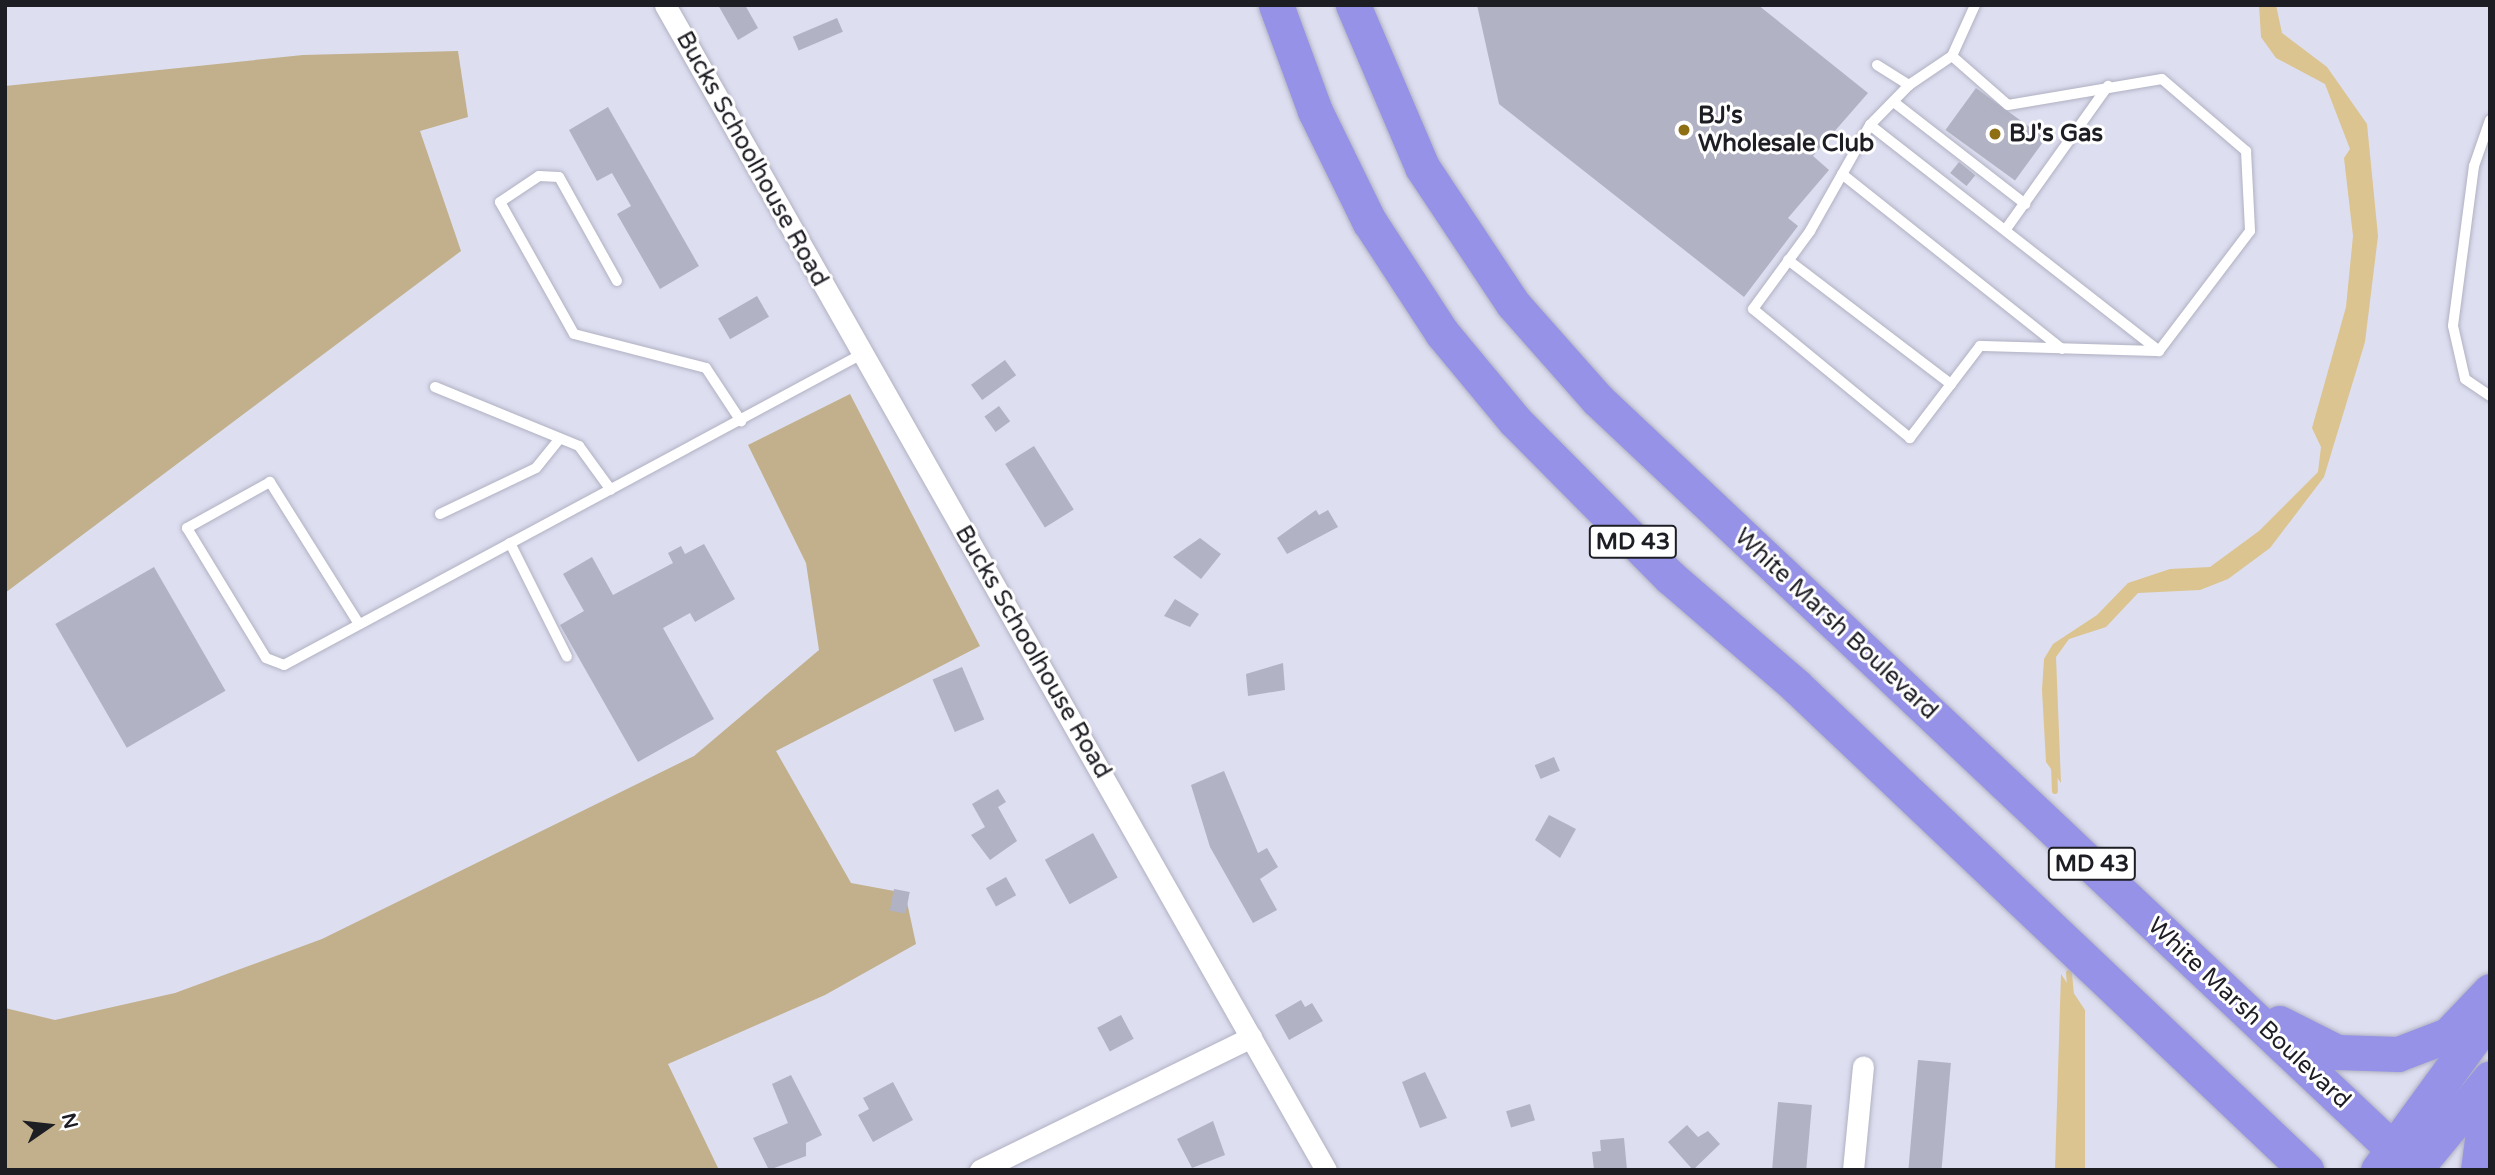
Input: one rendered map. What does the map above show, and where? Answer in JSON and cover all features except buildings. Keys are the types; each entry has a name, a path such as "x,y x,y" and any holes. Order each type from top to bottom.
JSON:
{"highway":[{"name":"MD 43","path":"1276,5 1315,111 1369,221 1442,333 1515,421 1661,569 1795,685 2306,1170"},
{"name":"White Marsh Boulevard","path":"1353,5 1422,167 1530,323 1667,468 2200,967 2403,1165"},
{"path":"2200,967 2305,1040 2353,1055 2398,1054 2436,1041 2465,1022 2490,991"},
{"path":"2403,1165 2490,1016"},
{"path":"2403,1165 2490,1078"},
{"path":"2478,1170 2490,1084"}],"street":[{"name":"Bucks Schoolhouse Road","path":"665,5 1326,1170"},
{"path":"980,1170 1251,1037"},
{"path":"1853,1170 1863,1066"}],"lane":[{"path":"1975,5 1952,56 1909,85 1895,103 1870,125 1788,260 1753,309 1910,438 1980,346 2158,351"},
{"path":"1952,56 2008,105 2162,79 2246,151 2250,231 2158,351"},
{"path":"1877,65 1909,85"},
{"path":"2006,229 2108,86"},
{"path":"1895,103 2025,204"},
{"path":"2490,120 2474,166 2453,327 2458,366 2490,396"},
{"path":"1870,125 2006,229 2158,351"},
{"path":"1842,174 2062,349"},
{"path":"617,281 559,177 539,176 500,202 574,334 706,368 741,421"},
{"path":"1788,260 1951,384"},
{"path":"359,624 270,482 187,528 275,664 359,624 862,354"},
{"path":"435,387 559,438 595,462 611,489"},
{"path":"440,514 536,468 559,438"},
{"path":"510,543 567,657"}],"shaded area":[{"path":"2259,5 2276,5 2282,33 2327,67 2367,124 2378,236 2365,342 2324,477 2270,548 2228,579 2200,590 2138,593 2106,627 2069,639 2056,657 2061,783 2046,762 2042,690 2044,659 2053,644 2097,615 2128,583 2170,569 2210,567 2259,531 2318,472 2321,447 2312,428 2346,307 2353,236 2344,158 2350,149 2325,84 2276,58 2261,37"},
{"path":"458,51 468,117 420,131 461,251 5,593 5,86 303,55"},
{"path":"850,394 980,646 776,751 851,883 905,893 916,944 825,995 668,1064 719,1170 5,1170 5,1008 55,1020 175,993 322,939 694,756 819,650 806,563 748,445"},
{"path":"2061,974 2085,1010 2085,1170 2055,1170"}],"waterway":[{"path":"2054,765 2055,791"},
{"path":"2069,973 2071,996"}],"place":[{"name":"BJ's Wholesale Club","path":"1684,130"},
{"name":"BJ's Gas","path":"1995,134"}]}
